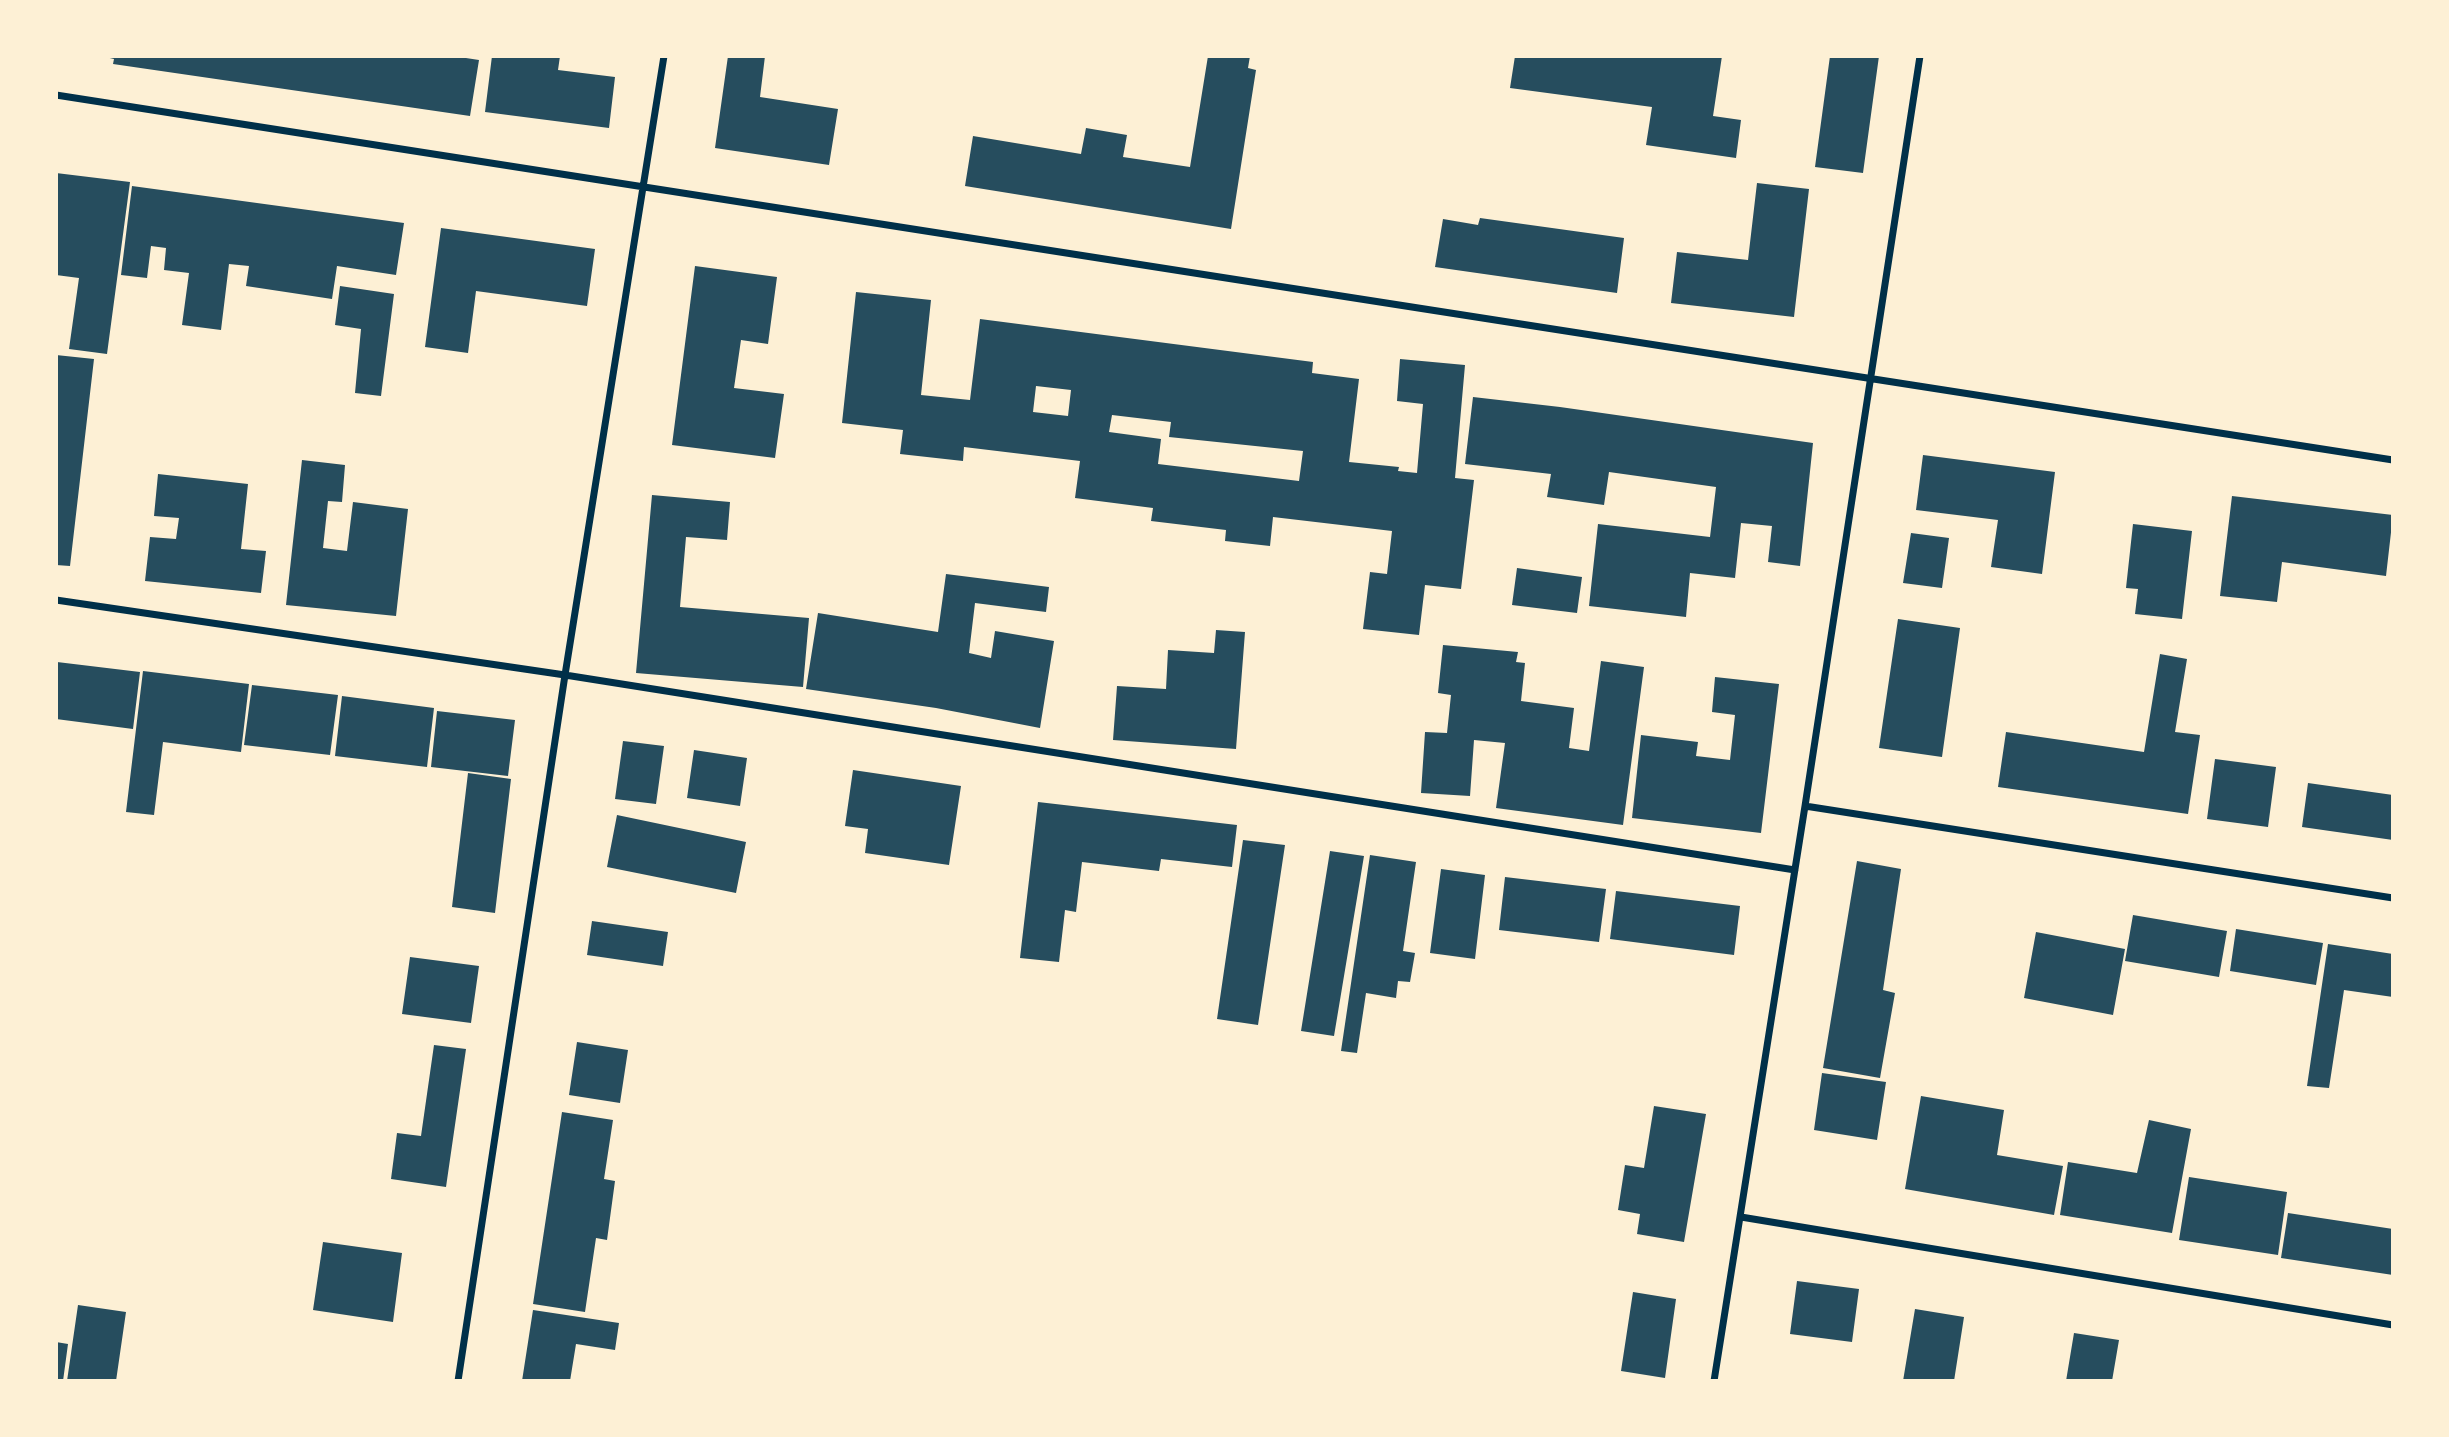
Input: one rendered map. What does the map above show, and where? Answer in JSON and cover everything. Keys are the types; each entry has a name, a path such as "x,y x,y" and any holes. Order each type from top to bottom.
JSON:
{"street":[{"path":"458,1381 565,675 664,56"},
{"path":"1714,1381 1920,56"},
{"path":"56,95 642,189 1870,376 2393,460"},
{"path":"56,600 565,675 1795,870"},
{"path":"1805,806 2393,898"},
{"path":"1741,1217 2393,1325"}],"building":[{"path":"101,56 453,56 479,60 470,116 113,64 114,59"},
{"path":"492,56 560,56 558,70 615,77 609,128 485,112"},
{"path":"728,56 765,56 760,97 838,109 829,165 715,148"},
{"path":"1208,56 1250,56 1248,68 1256,70 1231,229 965,186 973,136 1081,154 1086,128 1127,135 1123,157 1190,167"},
{"path":"1515,56 1722,56 1713,116 1741,120 1736,158 1646,145 1652,107 1510,88"},
{"path":"1830,56 1879,56 1863,173 1815,167"},
{"path":"56,173 130,182 107,354 69,349 79,278 56,275"},
{"path":"1757,183 1809,189 1794,317 1671,303 1677,252 1748,260"},
{"path":"132,186 404,223 396,275 337,266 332,299 246,286 249,266 229,264 221,330 182,325 189,273 164,270 166,248 151,246 147,278 121,275"},
{"path":"1480,218 1624,238 1617,293 1435,267 1443,219 1478,225"},
{"path":"441,228 595,249 587,306 476,291 468,353 425,347"},
{"path":"695,266 777,277 768,344 741,340 734,388 784,394 775,458 672,445"},
{"path":"340,286 394,294 381,396 355,393 361,329 335,325"},
{"path":"856,292 931,300 921,395 970,400 980,319 1313,362 1312,373 1359,379 1349,462 1399,467 1398,471 1417,473 1423,404 1397,401 1400,359 1465,365 1455,478 1474,480 1461,589 1425,585 1419,635 1363,629 1370,572 1387,574 1392,531 1273,517 1270,546 1225,541 1226,530 1151,521 1153,508 1075,498 1080,461 964,447 963,461 900,454 903,430 842,423","holes":["1036,386 1071,390 1068,416 1033,412","1112,415 1171,422 1169,437 1303,451 1299,481 1158,464 1161,439 1109,432"]},
{"path":"56,355 94,359 70,566 56,565"},
{"path":"1473,397 1813,443 1800,566 1768,562 1772,526 1741,523 1735,578 1690,573 1686,617 1589,606 1598,524 1710,537 1716,487 1609,472 1604,505 1547,497 1551,474 1465,464"},
{"path":"1923,455 2055,472 2042,574 1991,567 1998,520 1916,510"},
{"path":"302,460 345,465 342,502 328,501 323,548 347,551 353,502 408,509 396,616 286,605"},
{"path":"158,474 248,484 241,549 266,551 261,593 145,581 150,537 176,539 179,518 154,516"},
{"path":"652,495 730,502 727,540 686,537 680,607 809,618 803,687 636,673"},
{"path":"2232,496 2393,515 2386,576 2282,562 2277,602 2220,596"},
{"path":"2133,524 2192,531 2182,619 2135,614 2138,589 2126,588"},
{"path":"1911,533 1949,538 1942,588 1903,583"},
{"path":"1517,568 1582,577 1577,613 1512,605"},
{"path":"946,574 1049,587 1046,612 975,603 969,653 991,658 995,631 1054,641 1040,728 936,708 806,689 818,613 938,632"},
{"path":"1898,619 1960,628 1942,757 1879,748"},
{"path":"1216,630 1245,632 1236,749 1113,740 1117,686 1166,689 1168,650 1214,653"},
{"path":"1443,645 1518,652 1516,662 1525,663 1521,701 1574,708 1569,748 1589,751 1601,661 1644,667 1623,825 1496,808 1505,743 1474,740 1470,796 1421,793 1425,732 1447,733 1451,695 1438,693"},
{"path":"2160,654 2187,659 2175,732 2200,735 2188,814 1998,787 2006,732 2144,752"},
{"path":"57,662 140,672 133,729 56,719"},
{"path":"143,671 249,684 241,752 163,742 154,815 126,812"},
{"path":"1715,677 1779,684 1761,833 1632,818 1641,735 1698,742 1696,756 1730,760 1735,715 1712,712"},
{"path":"252,685 338,695 330,755 244,745"},
{"path":"342,696 434,708 427,767 335,756"},
{"path":"437,711 515,720 508,776 431,767"},
{"path":"623,741 664,746 656,804 615,799"},
{"path":"694,750 747,758 740,806 687,798"},
{"path":"2215,759 2276,767 2268,827 2207,819"},
{"path":"853,770 961,786 949,865 865,853 868,829 845,826"},
{"path":"468,773 511,779 495,913 452,907"},
{"path":"2308,783 2393,795 2393,840 2302,827"},
{"path":"1038,802 1237,825 1232,867 1161,859 1159,871 1082,862 1076,912 1065,910 1059,962 1020,958"},
{"path":"617,815 746,842 736,893 607,867"},
{"path":"1243,840 1285,845 1258,1025 1217,1019"},
{"path":"1330,851 1364,856 1334,1036 1301,1031"},
{"path":"1370,855 1416,862 1403,951 1415,953 1410,982 1398,981 1396,998 1366,993 1357,1053 1341,1051"},
{"path":"1857,861 1901,869 1883,990 1895,993 1880,1078 1823,1068"},
{"path":"1441,869 1485,875 1475,959 1430,953"},
{"path":"1505,877 1606,889 1599,942 1499,930"},
{"path":"1616,891 1740,906 1734,955 1610,939"},
{"path":"2133,915 2227,931 2219,977 2125,961"},
{"path":"592,921 668,932 663,966 587,955"},
{"path":"2236,929 2323,943 2316,985 2230,971"},
{"path":"2036,932 2125,949 2113,1015 2024,998"},
{"path":"2328,944 2393,954 2393,997 2344,990 2329,1088 2307,1086"},
{"path":"410,957 479,966 471,1023 402,1014"},
{"path":"577,1042 628,1050 620,1103 569,1095"},
{"path":"434,1045 466,1049 446,1187 391,1179 397,1133 421,1136"},
{"path":"1822,1073 1886,1082 1877,1140 1814,1130"},
{"path":"1921,1096 2004,1110 1997,1155 2063,1166 2054,1215 1905,1189"},
{"path":"1654,1106 1706,1114 1684,1242 1637,1234 1640,1214 1618,1210 1625,1165 1644,1168"},
{"path":"562,1112 613,1120 604,1179 615,1181 607,1240 596,1238 585,1312 533,1304"},
{"path":"2149,1120 2191,1129 2172,1233 2060,1215 2068,1162 2137,1173"},
{"path":"2189,1177 2287,1192 2278,1255 2179,1240"},
{"path":"2288,1213 2393,1229 2393,1275 2281,1258"},
{"path":"323,1242 402,1253 393,1322 313,1310"},
{"path":"1797,1281 1859,1289 1852,1342 1790,1334"},
{"path":"1633,1292 1676,1299 1665,1378 1621,1371"},
{"path":"78,1305 126,1312 116,1381 67,1381"},
{"path":"1915,1309 1964,1317 1954,1381 1903,1381"},
{"path":"533,1310 619,1323 615,1350 576,1344 570,1381 522,1381"},
{"path":"2074,1333 2119,1340 2112,1381 2066,1381"},
{"path":"56,1342 68,1344 63,1381 56,1381"}]}
